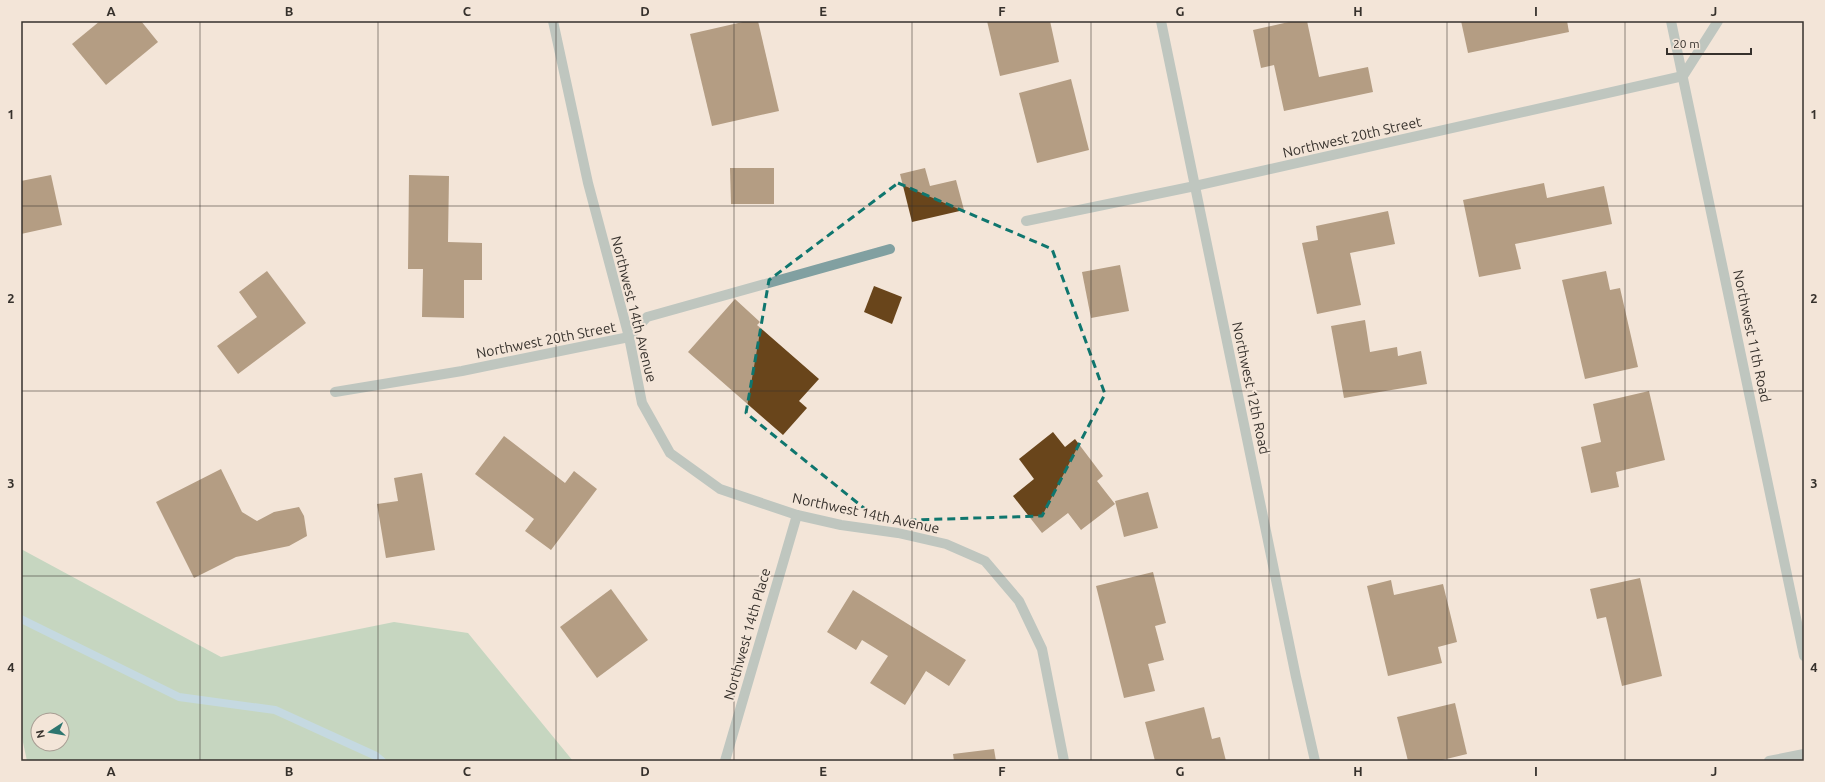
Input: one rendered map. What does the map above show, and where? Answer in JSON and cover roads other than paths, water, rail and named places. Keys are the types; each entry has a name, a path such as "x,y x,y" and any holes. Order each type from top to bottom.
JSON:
{"street":[{"name":"Northwest 14th Avenue","path":"553,21 588,183 629,337 642,403 670,453 720,489 797,515 946,544 985,561 1019,601 1042,649 1064,761"},
{"name":"Northwest 12th Road","path":"1161,21 1296,677 1315,761"},
{"name":"Northwest 11th Road","path":"1671,21 1804,656"},
{"path":"1683,76 1718,21"},
{"name":"Northwest 20th Street","path":"1026,222 1195,186 1683,76"},
{"name":"Northwest 20th Street","path":"335,392 462,371 629,337 648,317 890,249"},
{"name":"Northwest 14th Place","path":"725,761 797,515"},
{"path":"1769,761 1804,754"}],"waterway":[{"path":"21,619 179,697 275,710 376,756 382,761"}]}
